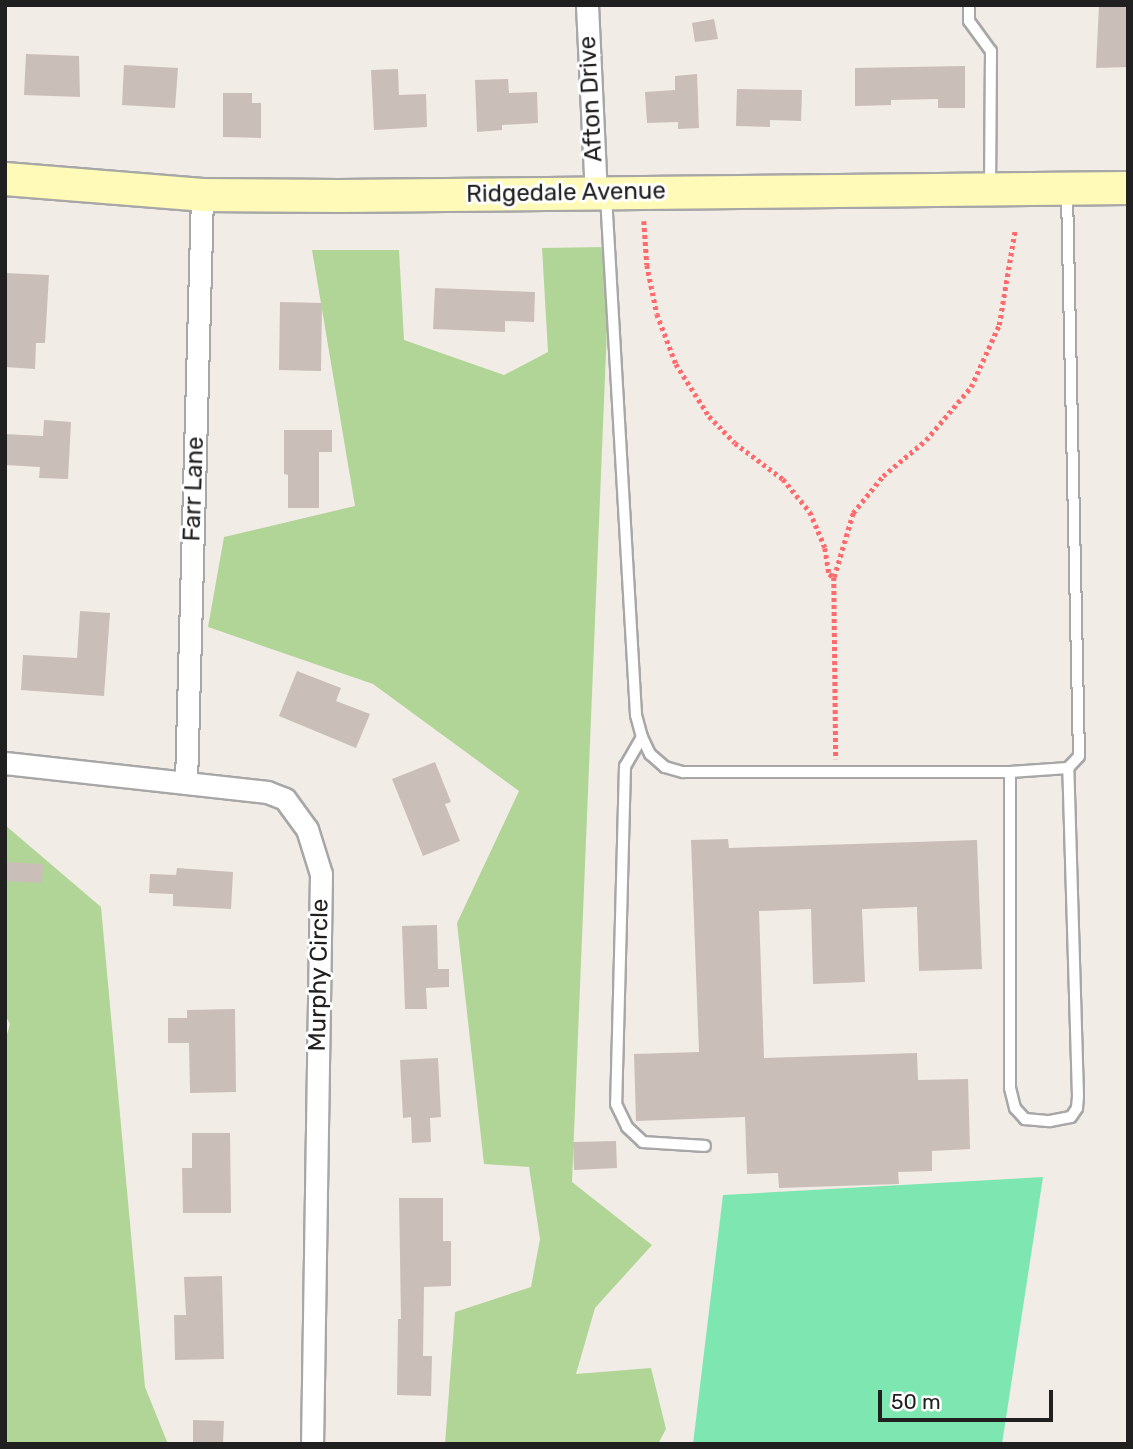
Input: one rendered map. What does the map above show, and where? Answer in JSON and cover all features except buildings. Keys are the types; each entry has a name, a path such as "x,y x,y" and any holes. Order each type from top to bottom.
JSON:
{"main road":[{"name":"Ridgedale Avenue","path":"5,179 202,195 1128,188"}],"street":[{"name":"Afton Drive","path":"587,5 601,193"},
{"name":"Farr Lane","path":"186,783 202,195"},
{"name":"Murphy Circle","path":"5,763 267,792 285,799 307,829 321,874 312,1444"}],"lane":[{"path":"969,5 969,21 991,51 990,189"},
{"path":"601,193 636,715 650,754 665,767 682,772 1010,772 1068,768 1079,756 1067,188"},
{"path":"642,737 625,766 616,1104 626,1127 643,1142 705,1146"},
{"path":"1010,772 1010,1088 1015,1108 1026,1119 1050,1121 1071,1117 1077,1108 1078,1096 1068,768"}],"path":[{"path":"644,221 647,265 657,314 676,364 709,416 735,443 783,479 810,512 825,548 829,574 834,577"},
{"path":"835,759 834,577 853,513 883,476 926,440 971,387 999,325 1015,229"}],"green space":[{"path":"606,247 609,279 572,1182 652,1245 595,1308 576,1374 651,1368 666,1429 658,1444 445,1444 455,1312 531,1287 540,1239 529,1167 484,1164 457,923 519,791 373,684 208,627 224,537 355,506 312,250 399,250 404,340 504,375 548,352 542,248"},
{"path":"5,825 101,907 145,1387 168,1444 5,1444 5,1042 10,1024 5,1015"},
{"path":"1043,1177 1002,1444 693,1444 723,1195"}]}
